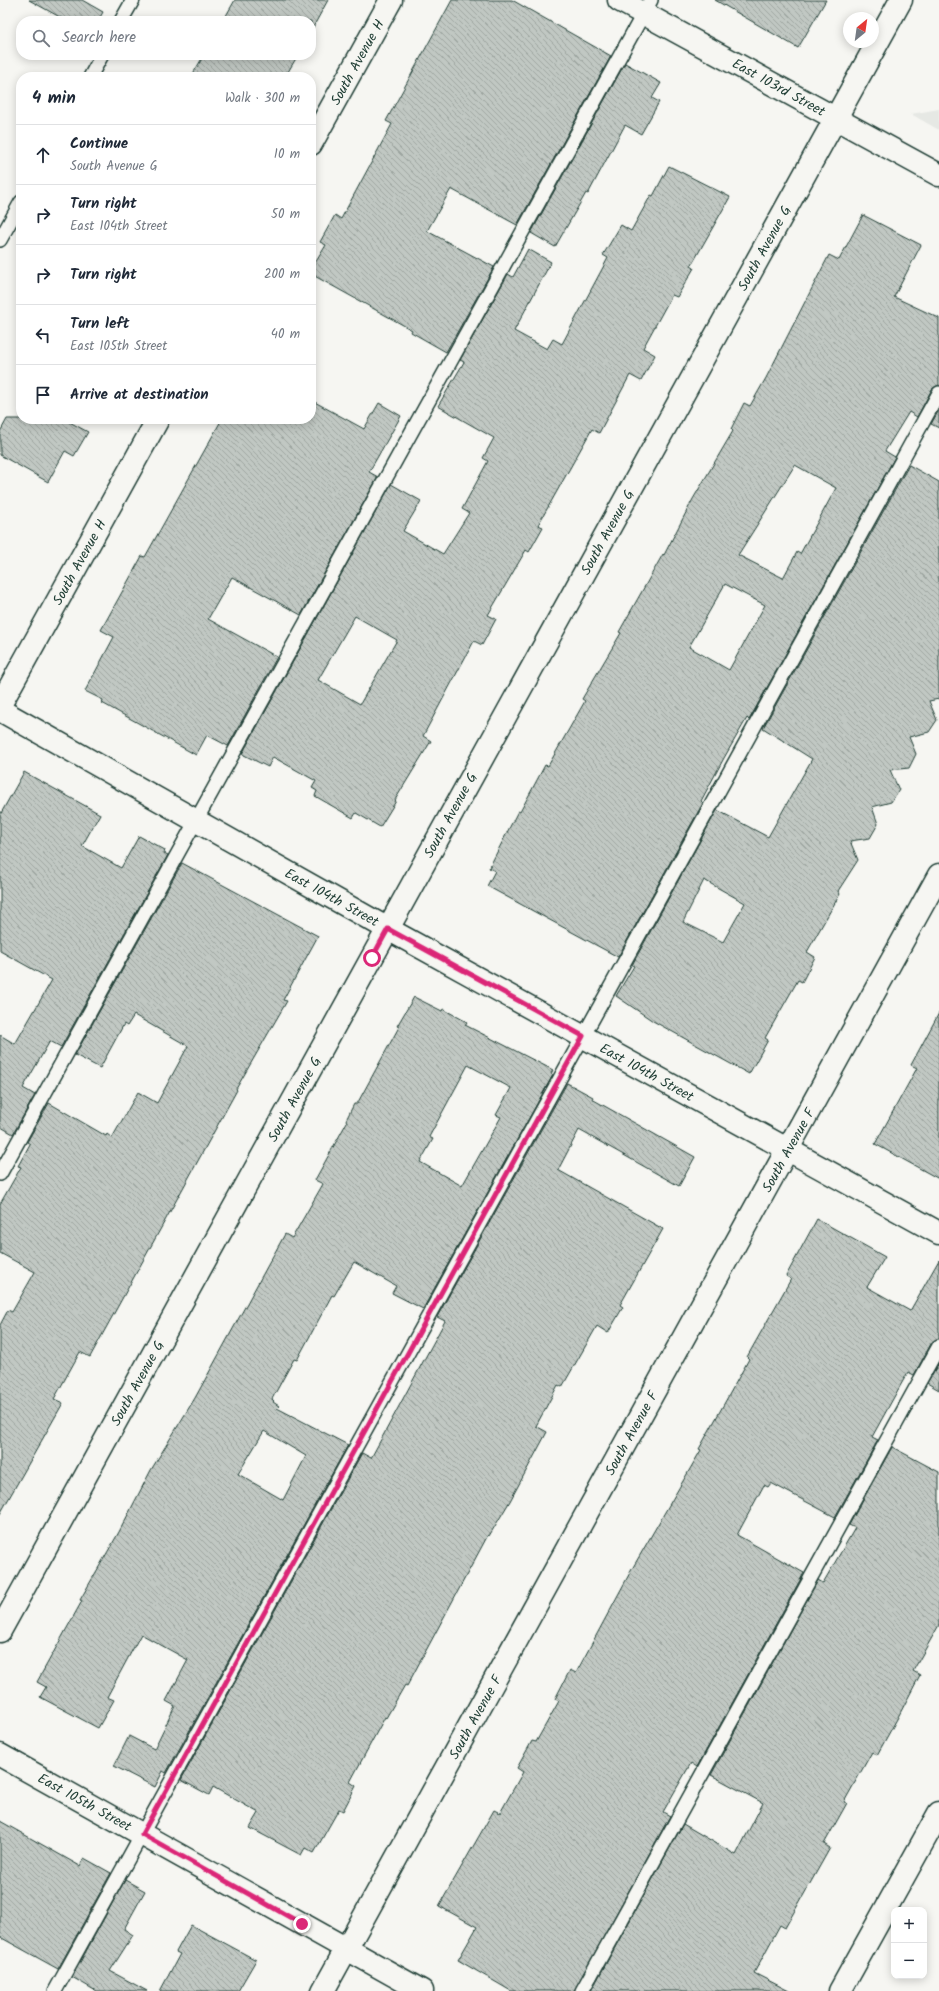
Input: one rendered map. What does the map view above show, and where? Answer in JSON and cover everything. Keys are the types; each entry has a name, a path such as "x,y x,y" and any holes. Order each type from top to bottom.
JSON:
{"street":[{"name":"South Avenue H","path":"316,135 391,0"},
{"name":"East 103rd Street","path":"619,0 647,7 835,118 939,175"},
{"name":"South Avenue G","path":"0,1631 901,0"},
{"name":"South Avenue H","path":"0,705 155,424"},
{"name":"East 104th Street","path":"0,710 388,929 939,1233"},
{"name":"South Avenue F","path":"323,1991 939,875"},
{"name":"East 105th Street","path":"0,1755 422,1991"},
{"path":"840,1991 939,1813"}],"lane":[{"path":"124,16 133,0"},
{"path":"0,1174 647,7"},
{"path":"93,72 99,60"},
{"path":"0,240 16,211"},
{"path":"55,1991 939,393"},
{"path":"582,1991 939,1346"}],"shaded area":[{"path":"939,109 939,130 911,114"}],"building":[{"path":"29,0 82,0 103,12 101,16 58,16"},
{"path":"235,0 328,0 316,22 316,16 226,16"},
{"path":"452,0 512,0 611,56 517,225 451,189 427,231 494,267 446,352 411,332 412,330 316,277 316,262 326,245 320,242 335,215 341,219 392,124 386,121"},
{"path":"715,0 826,0 798,48"},
{"path":"201,60 295,60 288,72 194,72"},
{"path":"625,63 661,83 652,98 659,102 641,134 625,125 588,194 586,193 555,247 531,233"},
{"path":"669,166 730,197 691,266 694,268 677,297 672,295 643,348 655,355 641,381 630,375 599,433 592,429 538,525 543,527 529,552 526,550 488,615 496,619 482,645 474,641 423,736 431,741 380,827 356,813 353,818 315,796 317,791 312,788 316,781 273,757 268,767 242,754 391,484 421,501 403,531 443,554 469,513 462,509 488,461 483,458 494,438 438,406 464,362 460,360 508,274 513,277 528,249 551,262 514,331 547,349 553,339 562,344 608,258 603,255 621,225 631,231 651,195 653,196","holes":["355,616 397,640 360,704 318,680"]},
{"path":"863,215 921,245 894,297 939,318 939,385 932,389 917,417 909,412 885,451 895,457 749,720 747,718 724,758 701,801 703,803 618,957 487,886 495,871 489,868 518,811 520,812 545,765 548,766 585,701 582,699 621,633 619,632 663,554 664,555 693,499 733,431 731,429 744,403 750,406 766,378 829,255 839,260","holes":["795,465 836,488 800,554 797,552 783,578 738,555","725,584 765,605 729,670 689,647"]},
{"path":"316,403 364,429 379,403 401,416 369,472 378,477 301,615 232,577 208,619 277,657 228,746 207,735 196,755 102,703 103,700 85,691 114,637 101,630 142,556 145,557 219,424 316,424"},
{"path":"939,410 939,428 931,424"},
{"path":"7,419 16,419 16,424 73,424 88,432 74,456 65,451 48,482 0,455 0,432"},
{"path":"909,465 939,482 939,699 929,701 937,720 929,732 909,737 916,754 909,768 890,770 899,790 891,802 872,807 878,824 870,838 850,841 858,860 838,891 840,894 807,952 815,957 802,982 798,980 765,1038 768,1040 749,1074 653,1021 616,996 634,966 632,965 717,810 768,837 812,759 763,728","holes":["704,880 745,903 723,942 683,922"]},
{"path":"24,772 100,814 82,846 121,868 139,836 165,850 164,853 168,855 61,1047 50,1041 23,1088 35,1095 13,1134 1,1127 0,1129 0,1035 15,1044 52,980 0,951 0,815"},
{"path":"182,863 318,936 283,1000 287,1001 236,1089 237,1090 90,1357 80,1352 54,1399 63,1403 0,1514 0,1325 8,1310 12,1312 35,1272 0,1253 0,1204 21,1167 18,1166 30,1144 27,1142 49,1103 112,1138 138,1092 157,1103 188,1046 134,1015 127,1026 124,1024 100,1068 75,1055"},
{"path":"414,997 442,1011 443,1009 467,1022 465,1025 553,1070 551,1074 553,1075 423,1309 392,1293 396,1286 354,1262 334,1296 332,1295 297,1360 294,1359 272,1399 274,1401 273,1402 279,1406 277,1408 348,1445 166,1773 163,1771 155,1787 114,1766 129,1736 154,1749 175,1706 166,1701 188,1660 141,1634 107,1697 114,1700 98,1728 40,1697 46,1687 37,1682 82,1601 80,1600 119,1532 151,1470 195,1398 285,1234 292,1238 323,1184 315,1180 347,1122 346,1120 354,1104 357,1104 399,1027 397,1026","holes":["468,1065 511,1088 496,1115 501,1117 462,1186 420,1162 433,1139 429,1137","264,1431 306,1456 283,1500 238,1474"]},
{"path":"939,1013 939,1179 875,1144 917,1068 911,1065"},
{"path":"567,1083 593,1097 592,1099 695,1157 679,1186 579,1130 558,1170 663,1229 620,1305 623,1307 608,1333 597,1326 562,1387 558,1385 536,1426 547,1432 510,1501 489,1536 488,1535 407,1686 405,1685 386,1718 385,1717 350,1782 356,1786 343,1811 339,1809 314,1853 305,1848 301,1855 250,1828 259,1813 213,1787 209,1795 181,1780 362,1453 371,1458 445,1321 437,1317"},
{"path":"817,1219 885,1257 867,1287 910,1311 939,1260 939,1338 932,1342 914,1375 908,1372 872,1437 878,1440 835,1517 771,1483 768,1487 764,1485 737,1535 804,1573 697,1767 691,1763 663,1812 670,1816 574,1991 511,1991 458,1960 477,1927 439,1906 494,1810 500,1813 523,1772 517,1768 532,1741 536,1742 559,1701 555,1699 570,1670 576,1673 632,1569 701,1450 699,1449 749,1359 747,1357 791,1279 786,1276"},
{"path":"939,1363 939,1390 927,1383"},
{"path":"892,1447 939,1472 939,1625 913,1671 920,1675 897,1719 877,1755 872,1752 844,1802 847,1803 824,1844 830,1848 785,1928 780,1925 754,1973 789,1991 591,1991 683,1824 736,1855 763,1803 711,1775 818,1580 823,1583 855,1528 849,1525"},
{"path":"0,1821 80,1866 84,1858 111,1873 58,1969 0,1937"},
{"path":"125,1880 145,1891 124,1929 133,1935 110,1971 147,1991 96,1991 72,1977"},
{"path":"191,1925 256,1960 238,1991 160,1991 180,1954 176,1952"}],"route":[{"path":"302,1924 142,1834 583,1036 388,929 372,958"}]}
